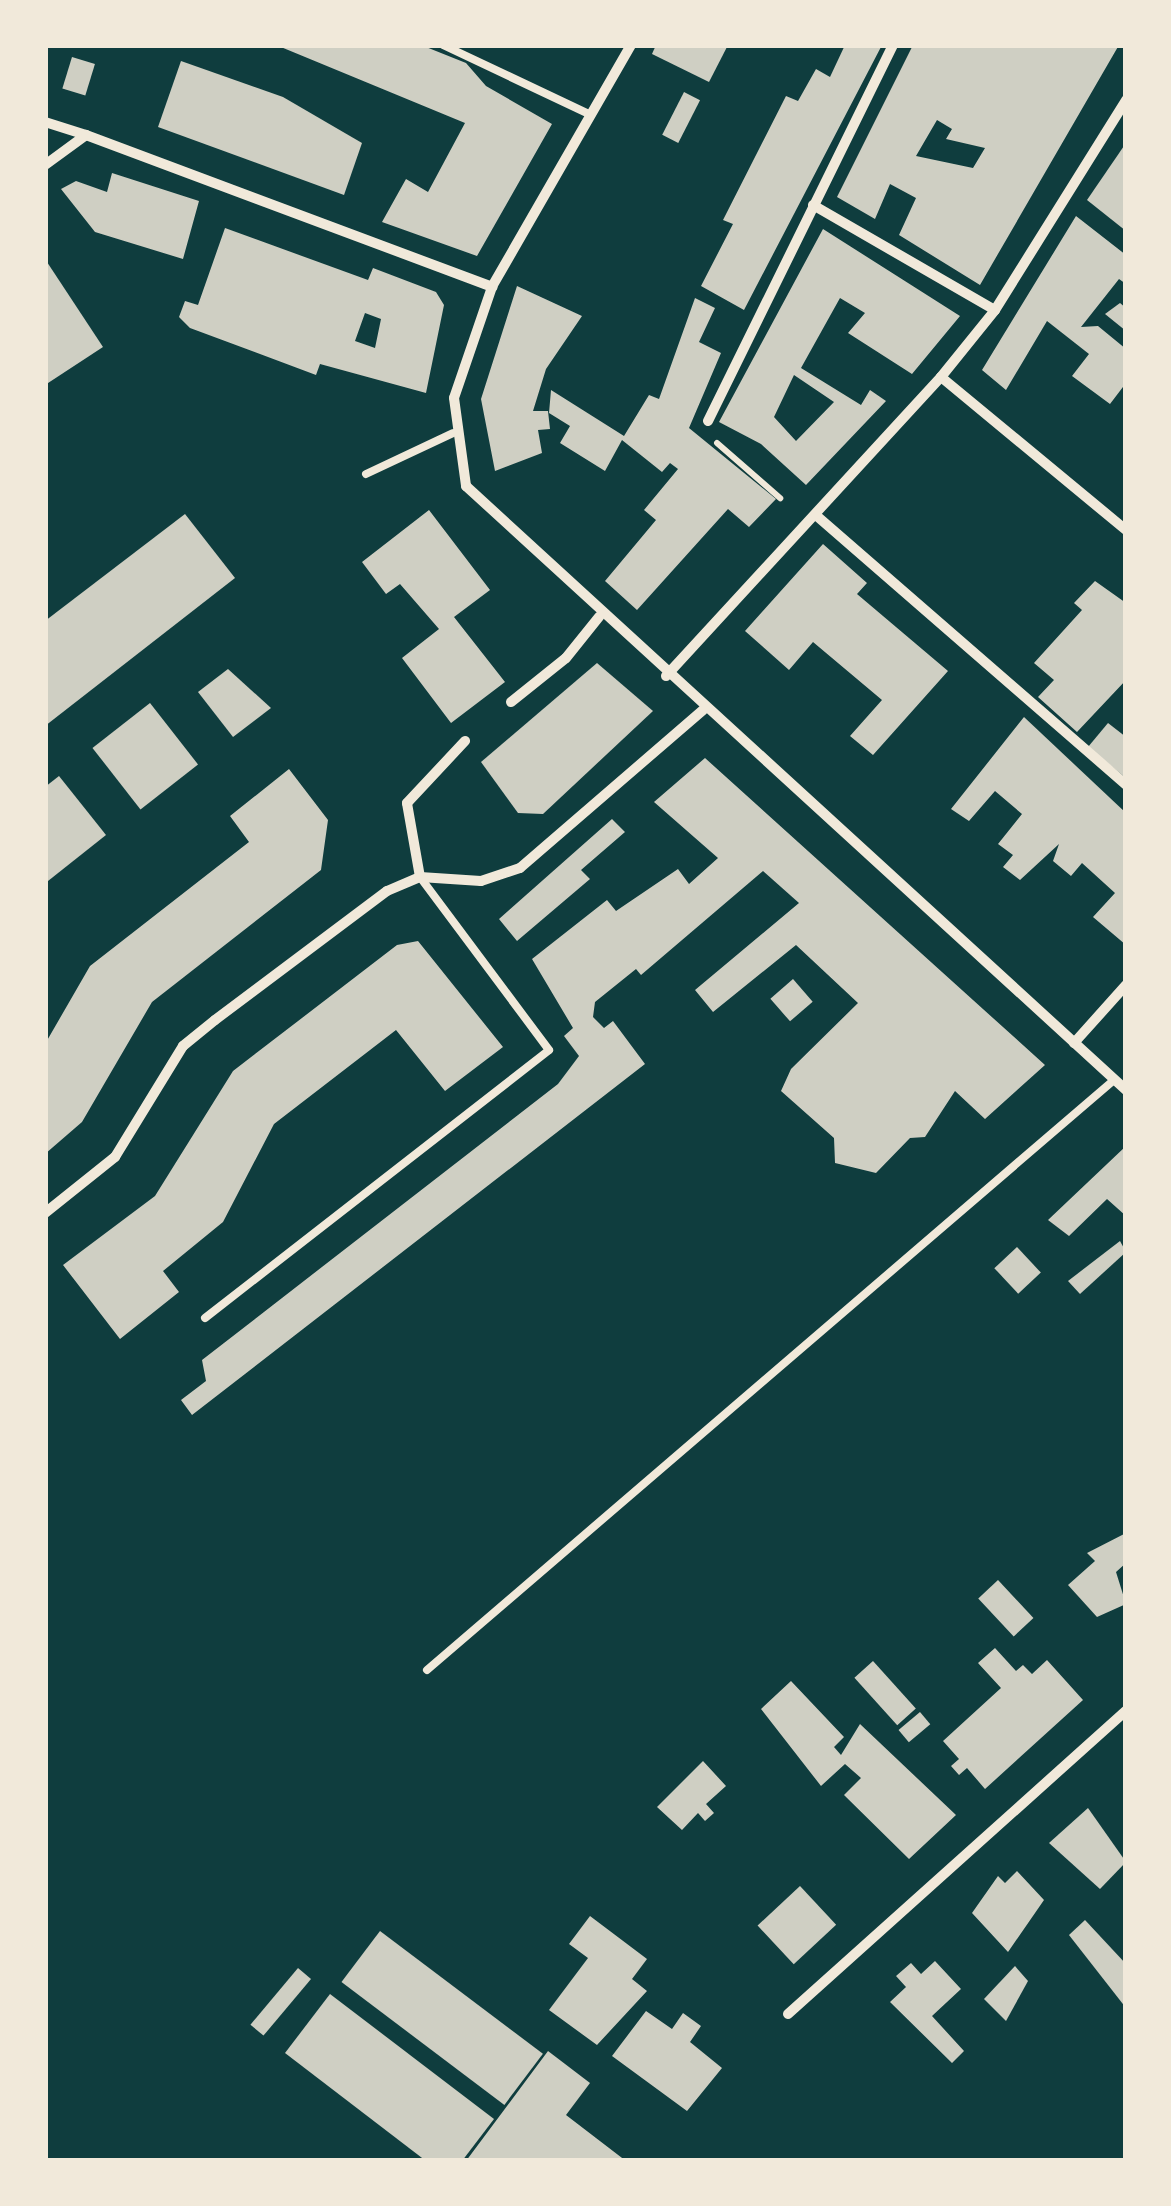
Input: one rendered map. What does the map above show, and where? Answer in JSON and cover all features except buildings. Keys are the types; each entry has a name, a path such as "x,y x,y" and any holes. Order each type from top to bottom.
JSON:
{"street":[{"path":"632,45 492,287 454,398 453,434 466,486 599,617 1126,1090"},
{"path":"708,421 892,45"},
{"path":"666,676 818,517 995,310 1126,100"},
{"path":"45,122 492,287"},
{"path":"45,165 86,135"},
{"path":"813,205 995,310"},
{"path":"941,377 1126,530"},
{"path":"818,517 1126,785"},
{"path":"511,702 566,658 599,617"},
{"path":"45,1213 115,1158 183,1046 387,891 420,877 481,881 520,868 702,710"},
{"path":"420,877 407,803 465,741"},
{"path":"1074,1043 1126,985"},
{"path":"788,2014 1126,1711"}],"lane":[{"path":"444,45 591,115"},
{"path":"366,474 453,434"},
{"path":"205,1318 549,1050 420,877"},
{"path":"427,1670 1114,1080"}],"path":[{"path":"708,421 710,437 780,498"}]}
